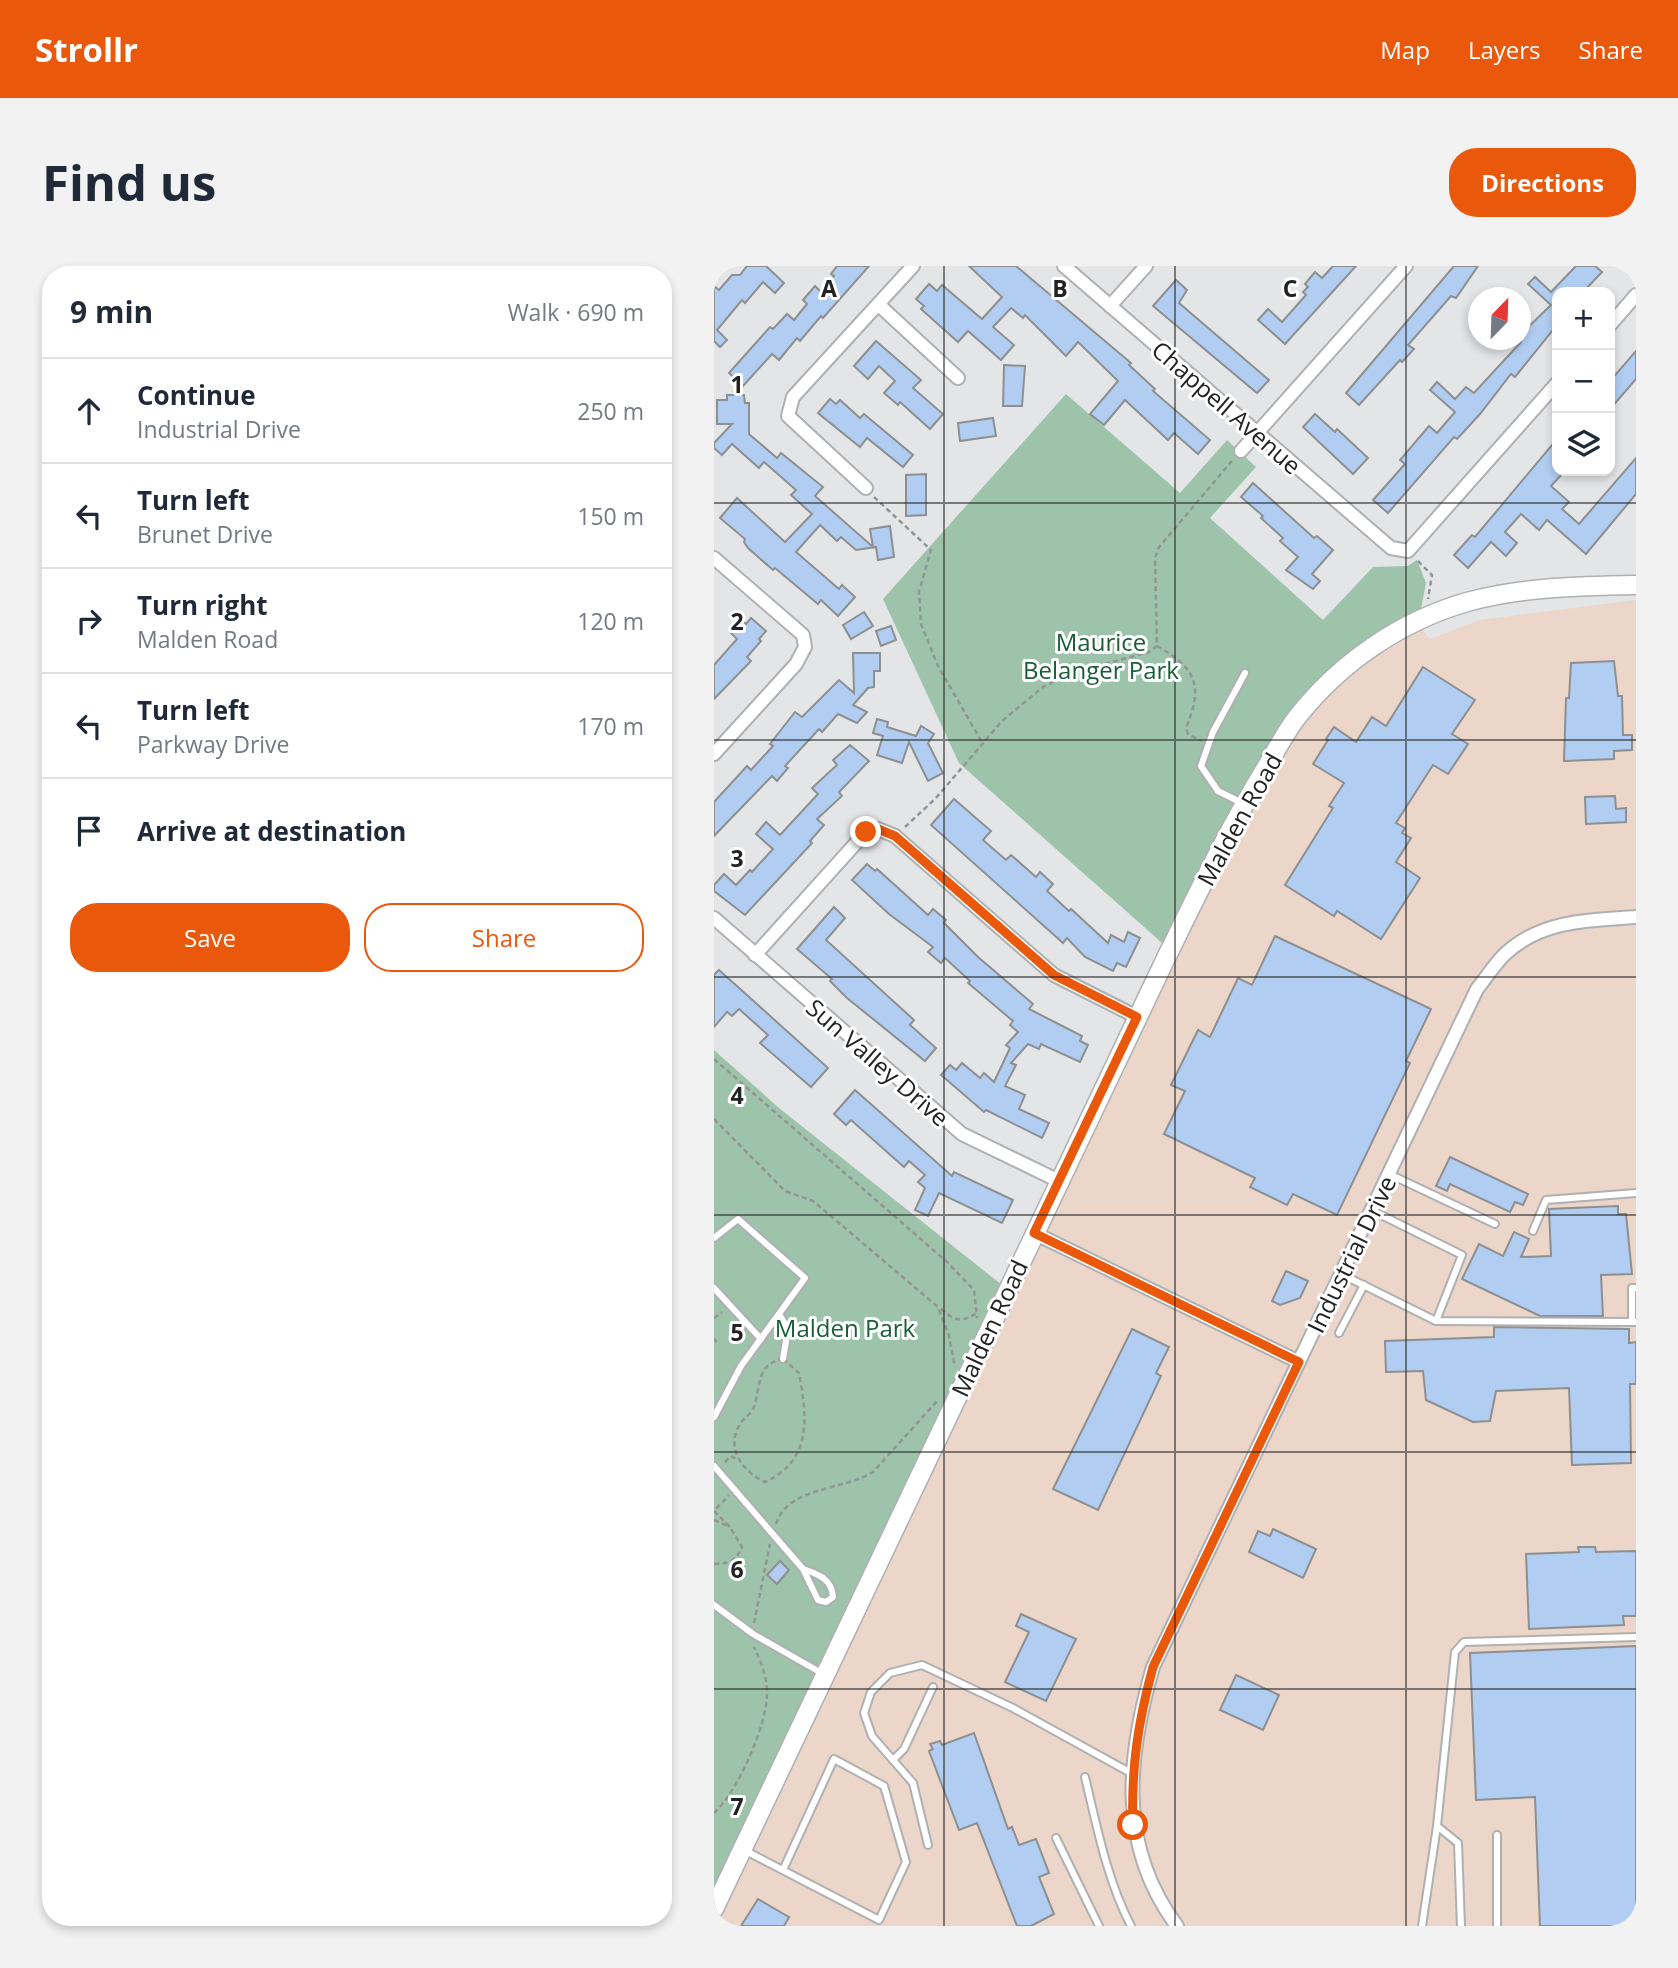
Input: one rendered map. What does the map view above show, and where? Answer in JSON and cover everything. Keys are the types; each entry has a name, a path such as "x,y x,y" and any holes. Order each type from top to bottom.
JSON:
{"main road":[{"name":"Malden Road","path":"714,1909 1137,1017 1243,804 1297,717 1336,676 1374,645 1430,615 1469,602 1557,586 1636,585"}],"street":[{"path":"866,488 788,416 793,397 913,266"},
{"name":"Chappell Avenue","path":"1064,266 1391,548 1408,551"},
{"path":"1110,306 1146,266"},
{"path":"1241,451 1406,266"},
{"path":"1615,319 1636,295"},
{"path":"879,305 958,378"},
{"path":"1408,551 1552,389"},
{"path":"714,558 803,635 805,647 796,664 714,754"},
{"path":"755,955 866,832 878,829 895,836 1054,975 1137,1017"},
{"name":"Industrial Drive","path":"1177,1926 1163,1907 1145,1866 1133,1825 1131,1773 1141,1709 1153,1667 1477,989 1504,955 1547,929 1577,920 1636,917"},
{"name":"Sun Valley Drive","path":"714,918 962,1134 1059,1181"},
{"path":"1034,1233 1299,1362"}],"lane":[{"path":"1243,804 1218,791 1201,765 1208,745 1245,673"},
{"path":"1389,1174 1495,1224"},
{"path":"1533,1231 1546,1200 1636,1193"},
{"path":"1371,1210 1462,1255 1437,1321"},
{"path":"714,1238 738,1219 805,1278 741,1366 714,1417"},
{"path":"1341,1274 1437,1321 1634,1322 1632,1288 1636,1288"},
{"path":"1339,1333 1364,1285"},
{"path":"714,1288 761,1339"},
{"path":"779,1314 788,1329 783,1359"},
{"path":"716,1468 803,1569 818,1600 825,1602 833,1597 832,1588 821,1576 803,1569"},
{"path":"714,1605 753,1634 825,1675"},
{"path":"1422,1926 1437,1826 1455,1652 1464,1642 1636,1637"},
{"path":"928,1845 913,1783 872,1736 864,1713 871,1692 890,1673 922,1665 1013,1708 1131,1773"},
{"path":"892,1760 904,1749 933,1687"},
{"path":"742,1849 879,1920 906,1862 884,1786 834,1759 783,1870"},
{"path":"1085,1777 1107,1866 1119,1903 1131,1926"},
{"path":"1437,1826 1458,1843 1461,1926"},
{"path":"1497,1835 1497,1926"},
{"path":"1056,1838 1099,1926"}],"path":[{"path":"1157,646 1156,558 1159,547 1241,451"},
{"path":"866,488 931,550 918,601 921,624 938,667 983,744"},
{"path":"1408,551 1432,575 1433,581 1428,591 1430,615"},
{"path":"895,836 936,798 1002,721 1043,687 1068,674 1149,652 1157,646"},
{"path":"1157,646 1181,663 1194,681 1198,698 1186,728 1188,734 1208,745"},
{"path":"714,1059 947,1262 974,1290 977,1321"},
{"path":"714,1119 785,1191 813,1201 953,1320 965,1321 977,1313"},
{"path":"938,1307 949,1336 955,1370 960,1361"},
{"path":"783,1359 799,1373 806,1420 803,1442 797,1457 786,1469 765,1482 754,1477 738,1460 735,1448 739,1425 754,1407 758,1380 764,1369 783,1359"},
{"path":"714,1813 722,1806 746,1763 766,1708 762,1664 753,1644 753,1634 763,1569 782,1510 793,1500 859,1480 873,1472 943,1396"},
{"path":"716,1468 731,1456 735,1461 738,1460"},
{"path":"714,1564 728,1563 738,1556 742,1547 730,1527 714,1511 734,1490"},
{"path":"714,1520 730,1527"}],"shaded area":[{"path":"1636,600 1636,1926 714,1926 714,1905 1170,950 1310,702 1418,625 1430,639 1480,620"}],"green space":[{"name":"Maurice Belanger Park","path":"1066,394 1180,493 1227,440 1256,467 1210,518 1323,620 1373,567 1408,566 1417,560 1426,583 1418,625 1310,702 1170,950 959,763 883,599"},
{"name":"Malden Park","path":"714,1050 779,1108 1007,1289 714,1905"}],"building":[{"path":"747,266 766,266 784,283 775,293 763,282 745,303 742,300 717,330 727,340 720,347 714,341 714,286 719,290 732,275 740,275"},
{"path":"837,266 869,266 800,341 797,338 779,360 772,354 743,386 729,373 770,327 773,329 787,314 794,320 807,304 803,300 815,286 821,292 834,276 831,274"},
{"path":"969,266 1016,266 1131,363 1129,365 1155,389 1153,391 1210,440 1198,454 1174,433 1168,440 1125,400 1104,425 1090,414 1118,381 1078,342 1066,356 1025,315 1023,318 1011,308 993,327 1014,345 1001,360 968,331 958,342 921,309 924,306 916,299 929,284 937,291 942,285 982,319 1002,297"},
{"path":"1333,266 1356,266 1285,344 1258,320 1268,309 1282,322 1306,295 1303,292 1308,287 1305,284 1315,272 1322,278"},
{"path":"1454,266 1478,266 1456,298 1451,296 1408,345 1414,349 1402,362 1400,360 1359,405 1346,393"},
{"path":"1576,266 1595,266 1602,272 1588,287 1556,287"},
{"path":"1535,277 1551,292 1552,331 1515,377 1511,374 1480,414 1457,439 1454,437 1388,513 1373,500 1405,464 1400,460 1429,426 1437,433 1455,412 1430,390 1437,382 1455,399 1466,387 1474,393 1514,350 1531,350 1531,324 1551,305 1528,284"},
{"path":"1176,280 1187,290 1179,303 1269,380 1257,393 1153,306"},
{"path":"876,341 921,380 913,388 943,414 930,429 900,402 898,405 884,393 895,381 879,366 868,379 854,366"},
{"path":"1636,351 1636,379 1615,403 1615,375"},
{"path":"1004,365 1025,366 1022,406 1003,406"},
{"path":"727,395 744,395 745,403 749,403 749,434 777,458 781,453 823,487 815,496 873,547 870,529 890,526 894,557 878,560 876,547 856,550 841,537 837,541 820,525 796,552 839,589 842,585 855,597 838,616 821,600 818,604 775,568 773,570 748,548 745,539 720,518 737,498 785,542 812,514 791,495 796,490 764,462 759,468 732,444 722,455 714,448 714,443 732,424 717,424 717,400 727,400"},
{"path":"830,399 836,404 840,400 860,418 864,414 913,455 903,467 867,438 860,447 818,413"},
{"path":"1315,414 1335,432 1337,429 1368,458 1353,474 1303,427"},
{"path":"993,418 996,436 960,441 958,423"},
{"path":"1552,445 1552,476 1560,476 1551,486 1569,502 1562,509 1579,524 1636,458 1636,494 1586,554 1547,520 1539,530 1521,514 1505,532 1517,543 1506,556 1491,542 1468,568 1454,555 1472,535 1475,537"},
{"path":"926,474 926,515 906,516 906,475"},
{"path":"1253,483 1314,538 1317,536 1333,550 1312,574 1320,581 1313,589 1286,570 1298,557 1280,541 1283,538 1261,518 1263,516 1241,497"},
{"path":"864,612 873,626 851,639 843,625"},
{"path":"751,618 766,631 747,657 751,661 714,699 714,665 737,639 731,633 742,620 746,624"},
{"path":"891,626 896,640 881,646 876,631"},
{"path":"853,653 880,653 880,671 874,671 874,687 868,688 853,705 867,712 857,723 838,714 822,732 819,729 785,766 788,768 777,781 772,776 714,836 714,802 747,766 751,770 773,746 770,744 795,712 802,717 839,680 854,693"},
{"path":"1614,661 1618,696 1622,696 1623,735 1632,735 1632,750 1614,751 1614,759 1564,761 1566,698 1569,698 1571,663"},
{"path":"1423,667 1475,700 1452,734 1468,744 1448,774 1433,765 1396,823 1405,828 1402,833 1411,838 1396,862 1420,878 1381,939 1337,911 1334,916 1285,885 1333,808 1329,806 1344,783 1313,764 1328,740 1326,739 1334,727 1356,742 1372,717 1386,726"},
{"path":"877,719 888,722 887,727 916,736 921,726 934,734 928,743 943,773 928,781 909,742 902,763 877,755 883,736 873,733"},
{"path":"850,745 869,761 839,792 842,796 817,819 824,825 810,841 812,843 745,915 714,891 714,885 724,874 736,885 750,870 752,872 773,849 756,834 766,822 780,835 818,794 812,788 837,765 833,760"},
{"path":"1615,796 1616,809 1626,808 1626,822 1586,824 1585,797"},
{"path":"954,799 991,831 983,840 1006,860 1011,855 1036,877 1040,872 1053,884 1047,891 1108,943 1111,935 1124,942 1128,932 1140,938 1126,967 1117,963 1113,971 1085,957 1067,938 1063,943 931,825"},
{"path":"867,864 875,871 877,869 928,915 933,909 946,920 944,923 978,957 1033,1004 1029,1009 1082,1036 1080,1041 1088,1045 1080,1062 1041,1044 1039,1049 1028,1044 1011,1063 1016,1065 1005,1086 1025,1095 1019,1109 1049,1123 1042,1138 986,1110 984,1112 941,1075 950,1065 956,1070 962,1063 980,1078 984,1073 994,1082 1010,1048 1006,1045 1018,1032 1010,1025 1013,1021 968,983 970,981 945,958 941,963 928,952 933,947 889,914 852,880"},
{"path":"834,907 845,918 826,940 914,1020 910,1025 936,1048 925,1061 847,998 830,981 832,979 797,949"},
{"path":"1275,936 1431,1009 1406,1061 1410,1063 1337,1215 1293,1194 1287,1205 1250,1187 1255,1178 1164,1134 1185,1091 1171,1085 1198,1030 1210,1037 1238,978 1252,985"},
{"path":"719,970 828,1068 811,1087 760,1043 768,1035 739,1009 732,1016 727,1012 714,1027 714,975"},
{"path":"855,1090 952,1176 954,1172 1013,1200 1002,1223 939,1193 928,1216 915,1210 925,1188 918,1182 925,1175 909,1161 904,1167 851,1120 846,1125 834,1114"},
{"path":"1450,1157 1528,1194 1523,1205 1515,1202 1510,1212 1450,1184 1447,1191 1436,1186"},
{"path":"1618,1206 1618,1214 1626,1214 1632,1274 1601,1275 1603,1316 1540,1316 1462,1279 1479,1244 1503,1256 1514,1232 1529,1239 1521,1257 1551,1256 1549,1209"},
{"path":"1286,1271 1308,1281 1300,1298 1280,1305 1272,1301"},
{"path":"1494,1327 1629,1329 1629,1343 1636,1342 1636,1384 1630,1384 1631,1463 1572,1465 1569,1388 1496,1391 1490,1421 1473,1422 1426,1400 1423,1371 1386,1372 1385,1341 1494,1337"},
{"path":"1132,1329 1169,1347 1156,1373 1161,1376 1098,1510 1053,1489"},
{"path":"1273,1529 1316,1549 1303,1578 1249,1552 1258,1531 1270,1536"},
{"path":"1578,1547 1595,1547 1596,1552 1636,1551 1636,1616 1623,1616 1624,1625 1529,1629 1526,1554 1579,1552"},
{"path":"780,1561 789,1570 777,1584 767,1575"},
{"path":"1021,1614 1076,1639 1046,1701 1005,1682 1029,1632 1016,1626"},
{"path":"1636,1646 1636,1926 1540,1926 1535,1797 1476,1800 1470,1653"},
{"path":"1236,1675 1279,1695 1263,1730 1220,1710"},
{"path":"974,1733 1008,1829 1012,1827 1019,1845 1036,1839 1049,1873 1039,1877 1054,1914 1031,1926 1017,1926 977,1823 959,1830 929,1751 933,1749 930,1744 940,1741 942,1745"},
{"path":"758,1899 789,1917 784,1926 741,1926"}],"route":[{"path":"866,832 878,829 895,836 1054,975 1137,1017 1034,1233 1299,1362 1153,1667 1141,1709 1131,1773 1133,1825"}]}
